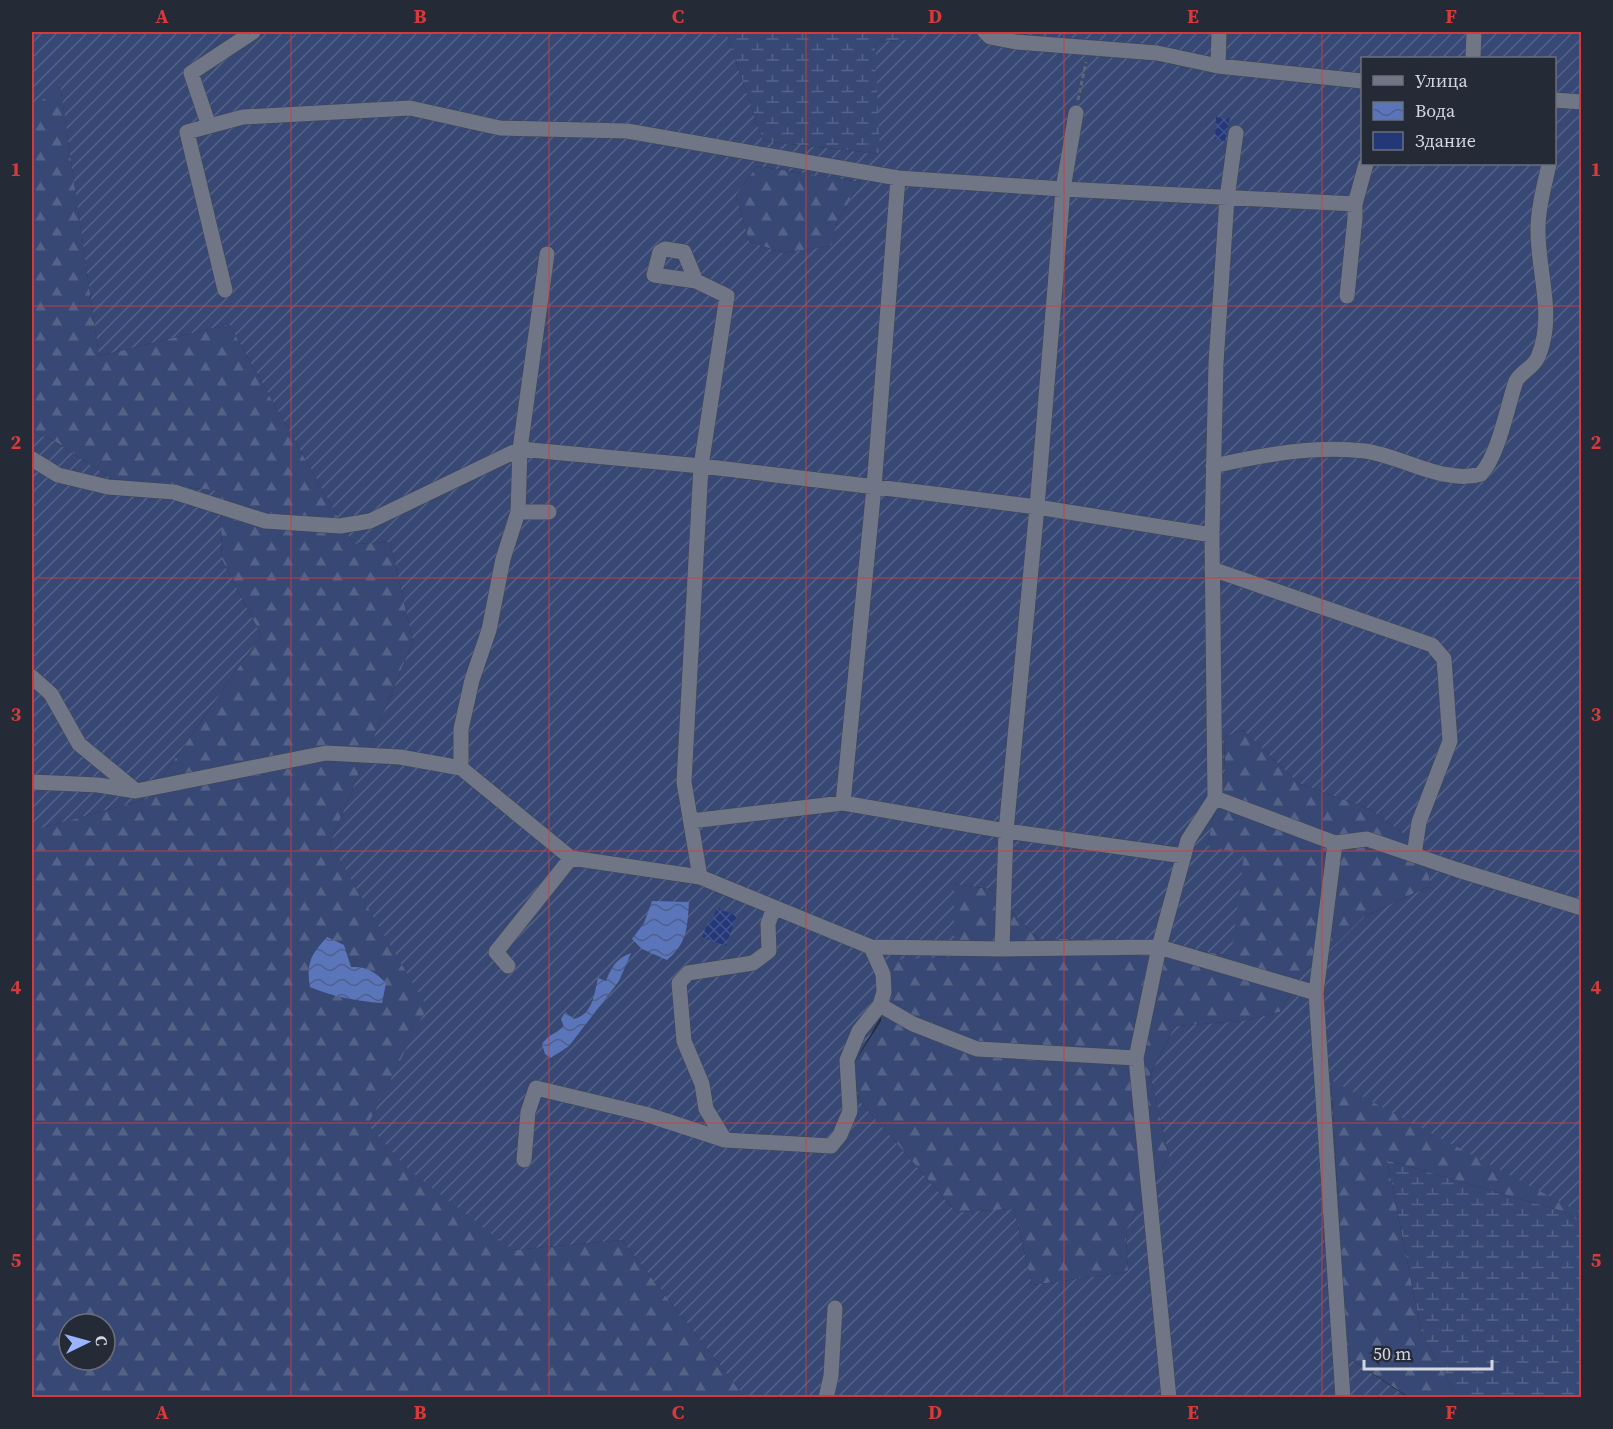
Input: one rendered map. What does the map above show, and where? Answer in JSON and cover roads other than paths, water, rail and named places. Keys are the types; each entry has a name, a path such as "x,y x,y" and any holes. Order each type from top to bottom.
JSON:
{"street":[{"path":"209,126 191,73 254,32"},
{"path":"985,32 990,37 1016,37 1157,53 1218,66 1361,81"},
{"path":"1218,66 1219,32"},
{"path":"1473,57 1474,32"},
{"path":"1556,100 1581,102"},
{"path":"225,290 187,132 243,117 410,108 500,128 627,131 898,178 1355,204"},
{"path":"1002,949 1006,831 1037,507 1063,189 1076,113"},
{"path":"1168,1398 1136,1058 1159,946 1188,840 1215,798 1212,535 1216,363 1227,198 1236,133"},
{"path":"1347,296 1355,204 1365,165"},
{"path":"1213,466 1255,457 1331,449 1366,451 1462,478 1481,474 1490,464 1495,452 1516,381 1520,375 1534,365 1544,339 1543,280 1538,227 1549,165"},
{"path":"843,803 874,487 898,178"},
{"path":"461,768 463,719 472,680 489,630 503,559 518,512 520,449 547,254"},
{"path":"696,281 727,296 701,466 684,782 700,877"},
{"path":"32,460 58,475 108,487 174,492 265,521 340,526 370,521 520,449 701,466 1037,507 1212,535"},
{"path":"518,512 549,512"},
{"path":"1212,569 1432,645 1444,659 1450,741 1419,822 1414,855"},
{"path":"32,676 51,694 79,744 136,791"},
{"path":"32,782 136,791 326,753 400,757 461,768 571,858 700,877 871,947 1002,949 1159,946 1317,993"},
{"path":"1215,798 1335,843 1367,839 1581,908"},
{"path":"691,821 843,803 1006,831 1184,856"},
{"path":"1335,843 1317,993 1343,1398"},
{"path":"508,966 496,952 571,858"},
{"path":"726,1140 706,1109 702,1084 684,1041 679,983 688,973 753,963 769,951 768,924 774,907"},
{"path":"524,1160 528,1112 536,1088 645,1114 726,1140 831,1146 840,1135 850,1111 847,1060 860,1031 880,1005 884,992 883,974 871,947"},
{"path":"880,1005 913,1024 977,1049 1136,1058"},
{"path":"826,1398 831,1376 835,1308"}],"water":[{"path":"652,901 689,902 687,927 683,941 667,960 642,949 632,939 644,923"},
{"path":"327,937 344,945 351,967 370,970 386,983 382,1003 345,998 310,987 311,959"},
{"path":"631,953 619,981 569,1046 551,1058 545,1054 542,1044 549,1036 564,1027 561,1019 565,1012 574,1019 585,1013 592,1003 598,978 606,981 615,964"}]}
